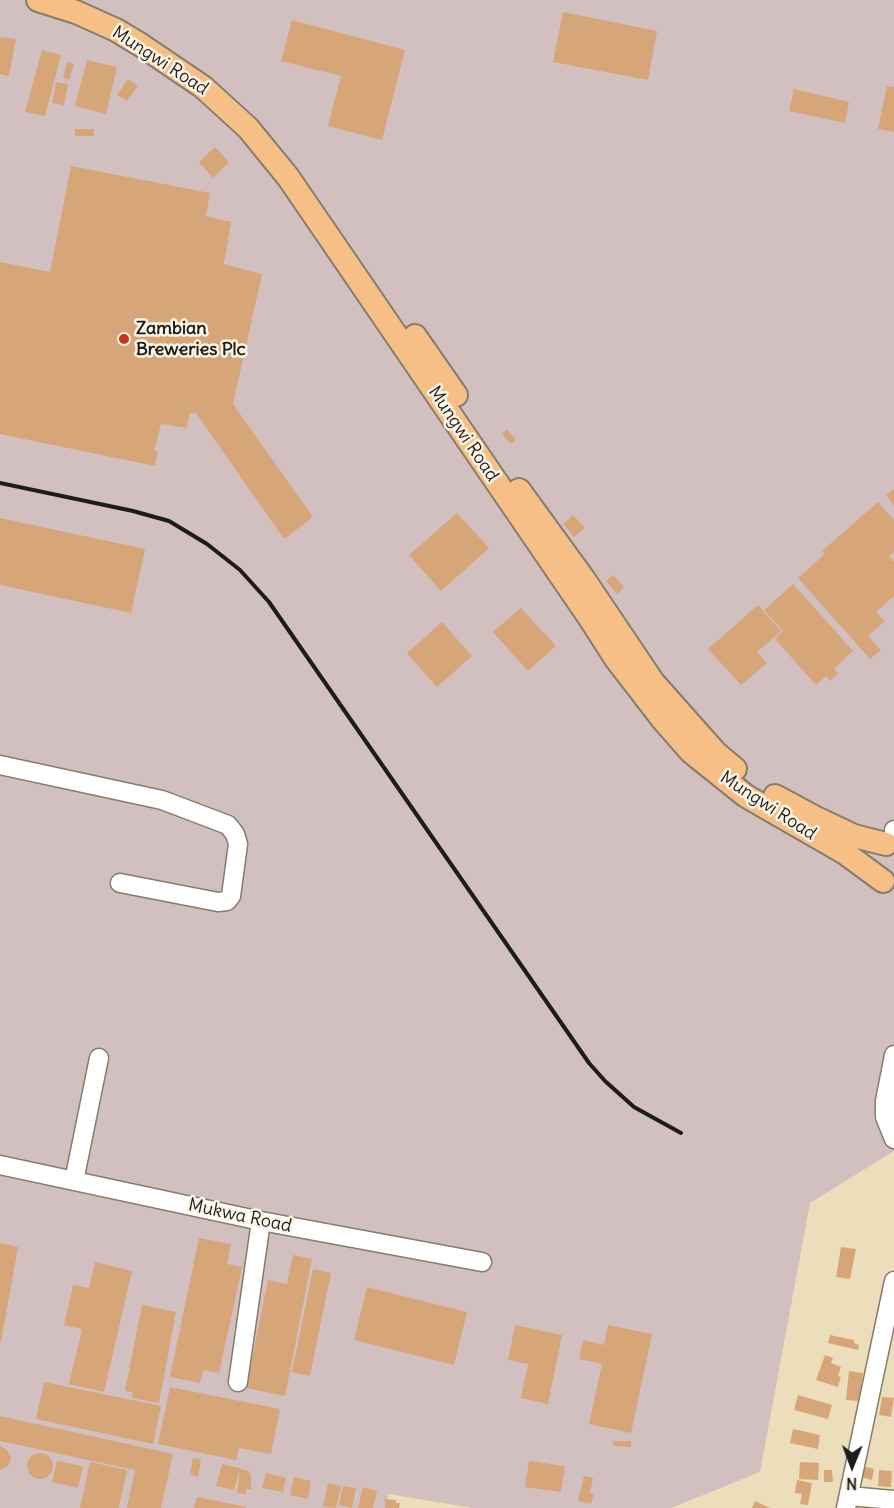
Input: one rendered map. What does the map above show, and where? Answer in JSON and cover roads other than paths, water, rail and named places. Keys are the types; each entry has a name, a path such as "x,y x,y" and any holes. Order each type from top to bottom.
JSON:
{"main road":[{"name":"Mungwi Road","path":"38,0 76,12 116,30 141,45 203,87 248,128 288,177 513,494 583,578 647,675 716,753 750,780 816,818 854,836 892,837"},
{"name":"Mungwi Road","path":"84,0 124,20 191,61 217,81 259,121 280,145 435,365 616,659 639,691 691,752 746,796 845,853 888,886"},
{"path":"888,886 878,866 881,850 892,837"}],"street":[{"path":"0,765 162,800 228,825 235,834 238,844 231,896 227,901 218,902 120,883"},
{"path":"894,1055 885,1101 885,1117 894,1139"},
{"path":"74,1181 99,1058"},
{"name":"Mukwa Road","path":"0,1165 261,1221 482,1262"},
{"path":"238,1382 261,1221"},
{"path":"894,1281 847,1502 894,1500"}],"railway":[{"path":"0,483 133,511 169,521 207,544 240,570 269,602 589,1063 634,1107 681,1133"}],"place":[{"name":"Zambian Breweries Plc","path":"124,339"}]}
